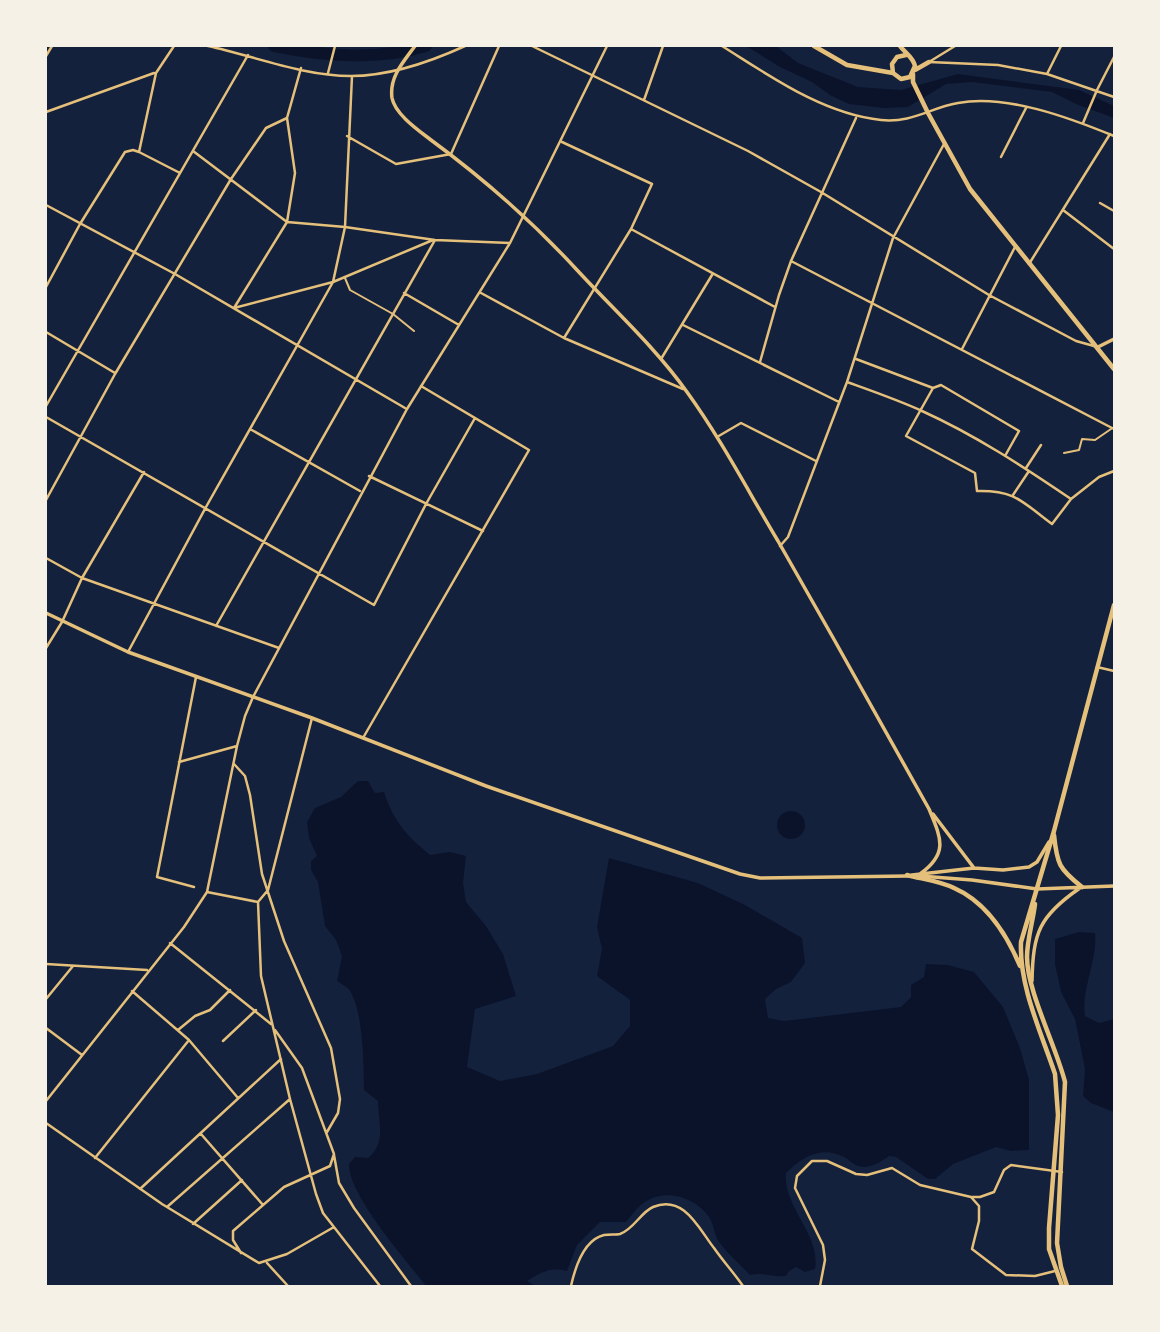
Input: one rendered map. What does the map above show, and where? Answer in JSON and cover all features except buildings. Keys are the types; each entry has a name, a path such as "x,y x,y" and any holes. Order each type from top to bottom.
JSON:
{"main road":[{"path":"814,46 847,65 893,73 913,82 970,188 1028,264 1115,369"},
{"path":"899,46 914,61 929,62"},
{"path":"897,57 899,46"},
{"path":"881,70 897,57 906,55"},
{"path":"913,82 914,61"},
{"path":"892,62 893,73"},
{"path":"906,78 929,62"},
{"path":"1023,975 1021,942 1115,605"},
{"path":"1054,831 1057,861 1065,873 1082,887"},
{"path":"907,876 953,887 974,900 993,920 1013,951 1023,975 1055,1074 1057,1089 1058,1115 1049,1249 1062,1286"},
{"path":"1037,889 1027,959 1032,987 1065,1082 1057,1244 1067,1286"}],"street":[{"path":"46,56 52,46"},
{"path":"139,152 156,73 174,46"},
{"path":"208,46 301,68 352,76 398,70 433,61 465,46"},
{"path":"328,73 335,46"},
{"path":"415,46 398,70 393,84 392,99 401,113 420,132 512,203 546,236 661,359 717,437 929,808 940,834 939,855 932,865 920,874"},
{"path":"451,154 499,46"},
{"path":"532,46 748,151 821,192 989,295 1076,341 1098,346 1114,339"},
{"path":"46,1101 195,913 207,892 237,746 253,697 369,476 407,409 510,243 607,46"},
{"path":"644,100 663,46"},
{"path":"722,46 817,101 857,117 892,121 918,117 940,107 962,102 999,103 1082,123 1115,136"},
{"path":"929,62 955,46"},
{"path":"1046,74 1061,46"},
{"path":"46,406 248,55"},
{"path":"1082,123 1115,57"},
{"path":"929,62 998,65 1046,74 1115,97"},
{"path":"234,308 287,222 295,173 287,118 301,68"},
{"path":"46,112 156,73"},
{"path":"128,652 205,508 333,282 345,227 352,76"},
{"path":"1001,157 1026,108"},
{"path":"760,362 791,261 857,117"},
{"path":"46,500 116,374 231,179 267,128 287,118"},
{"path":"1028,264 1110,134"},
{"path":"348,136 396,164 451,154"},
{"path":"561,141 652,184 631,229 596,290 564,338"},
{"path":"780,546 788,537 847,382 893,238 944,144"},
{"path":"193,151 287,222 435,240 510,243"},
{"path":"46,287 80,224 125,152 139,152 180,173"},
{"path":"1100,203 1115,211"},
{"path":"46,205 175,274 407,409"},
{"path":"1063,210 1115,249"},
{"path":"631,229 775,307"},
{"path":"234,308 333,282 435,240"},
{"path":"216,626 435,240"},
{"path":"962,349 1016,247"},
{"path":"791,261 1113,428"},
{"path":"661,359 712,274"},
{"path":"404,293 460,326"},
{"path":"481,293 564,338 686,391"},
{"path":"683,325 839,402"},
{"path":"46,332 116,374"},
{"path":"854,359 933,388"},
{"path":"847,382 921,411 1028,469 1071,499"},
{"path":"1005,456 1019,431 941,384 933,388 906,436 975,473 977,491 999,491 1013,495 1052,524 1071,499 1099,477 1115,471"},
{"path":"363,738 530,450 421,386"},
{"path":"46,417 374,605 426,504 475,418"},
{"path":"717,437 741,423 816,461"},
{"path":"250,429 361,492"},
{"path":"1013,495 1041,445"},
{"path":"46,648 62,622 82,578 144,472"},
{"path":"369,476 482,531"},
{"path":"46,558 82,578 279,648"},
{"path":"46,613 128,652 486,786 740,874 760,878 907,876 972,880 1037,889 1115,886"},
{"path":"1097,667 1115,671"},
{"path":"194,887 157,877 196,676"},
{"path":"312,719 268,890 258,902 261,976 290,1099 323,1213 380,1286"},
{"path":"179,762 237,746"},
{"path":"234,764 245,776 262,874 284,941 331,1048 340,1099 338,1113 327,1132"},
{"path":"929,808 974,868"},
{"path":"907,876 974,868 1003,870 1029,867 1037,862 1044,852 1054,831"},
{"path":"1032,987 1032,953 1036,934 1054,909 1082,887"},
{"path":"207,892 258,902"},
{"path":"170,943 273,1026 302,1068 327,1132 339,1183 411,1286"},
{"path":"46,964 149,970"},
{"path":"46,999 73,966"},
{"path":"178,1030 195,1016 210,1010 230,990"},
{"path":"132,991 189,1040 238,1098"},
{"path":"223,1041 256,1010"},
{"path":"46,1028 82,1055"},
{"path":"95,1158 189,1040"},
{"path":"140,1189 281,1059"},
{"path":"167,1208 290,1099"},
{"path":"46,1123 167,1208 259,1264 287,1254 334,1227"},
{"path":"201,1133 263,1205"},
{"path":"241,1253 233,1240 233,1231 284,1187 330,1166 334,1154"},
{"path":"820,1286 825,1260 823,1245 795,1188 797,1177 813,1161 827,1161 856,1174 867,1175 892,1168 920,1185 971,1197 994,1192 1004,1170 1011,1165 1062,1172"},
{"path":"193,1224 242,1181"},
{"path":"971,1197 979,1206 979,1221 972,1249 1006,1275 1035,1276 1055,1271"},
{"path":"571,1286 584,1251 597,1238 621,1234 632,1226 640,1214 654,1206 666,1204 684,1210 699,1224 743,1286"},
{"path":"266,1262 288,1286"}],"lane":[{"path":"344,277 351,290 393,314 414,331"},
{"path":"1064,453 1079,450 1082,439 1095,440 1113,428"}],"water":[{"path":"746,46 776,46 798,63 858,87 901,90 958,74 1079,90 1114,106 1114,118 1052,92 972,82 946,84 908,107 884,108 849,104"},
{"path":"358,781 368,781 375,793 384,792 402,827 430,855 450,852 466,856 463,883 466,902 486,926 503,954 516,996 475,1009 467,1067 500,1081 537,1074 613,1046 630,1026 630,1000 597,976 602,949 597,927 609,858 698,883 745,905 802,938 805,963 791,982 776,989 765,999 768,1018 784,1021 901,1007 911,997 911,985 924,977 926,964 948,965 974,972 1003,1007 1020,1048 1029,1080 1029,1150 1011,1151 996,1147 953,1164 935,1179 928,1179 896,1157 889,1156 874,1165 864,1167 836,1154 812,1154 786,1173 790,1198 813,1244 815,1269 805,1272 796,1267 786,1276 750,1275 719,1242 711,1220 703,1210 688,1200 671,1195 653,1198 642,1204 626,1222 600,1222 577,1245 567,1271 546,1271 527,1281 535,1286 426,1286 368,1209 351,1177 349,1164 355,1157 368,1158 378,1145 378,1101 364,1090 358,1012 349,990 337,981 342,956 336,940 325,926 318,882 311,870 311,861 317,856 309,838 307,822 315,808 341,797"},
{"path":"791,811 801,815 805,825 801,835 791,839 781,835 777,825 781,815"},
{"path":"1079,932 1095,933 1094,953 1085,995 1085,1016 1099,1023 1114,1019 1114,1112 1091,1103 1083,1096 1085,1069 1075,1019 1061,992 1055,964 1055,939"}],"waterway":[{"path":"274,46 350,55 388,54 426,46"}]}
